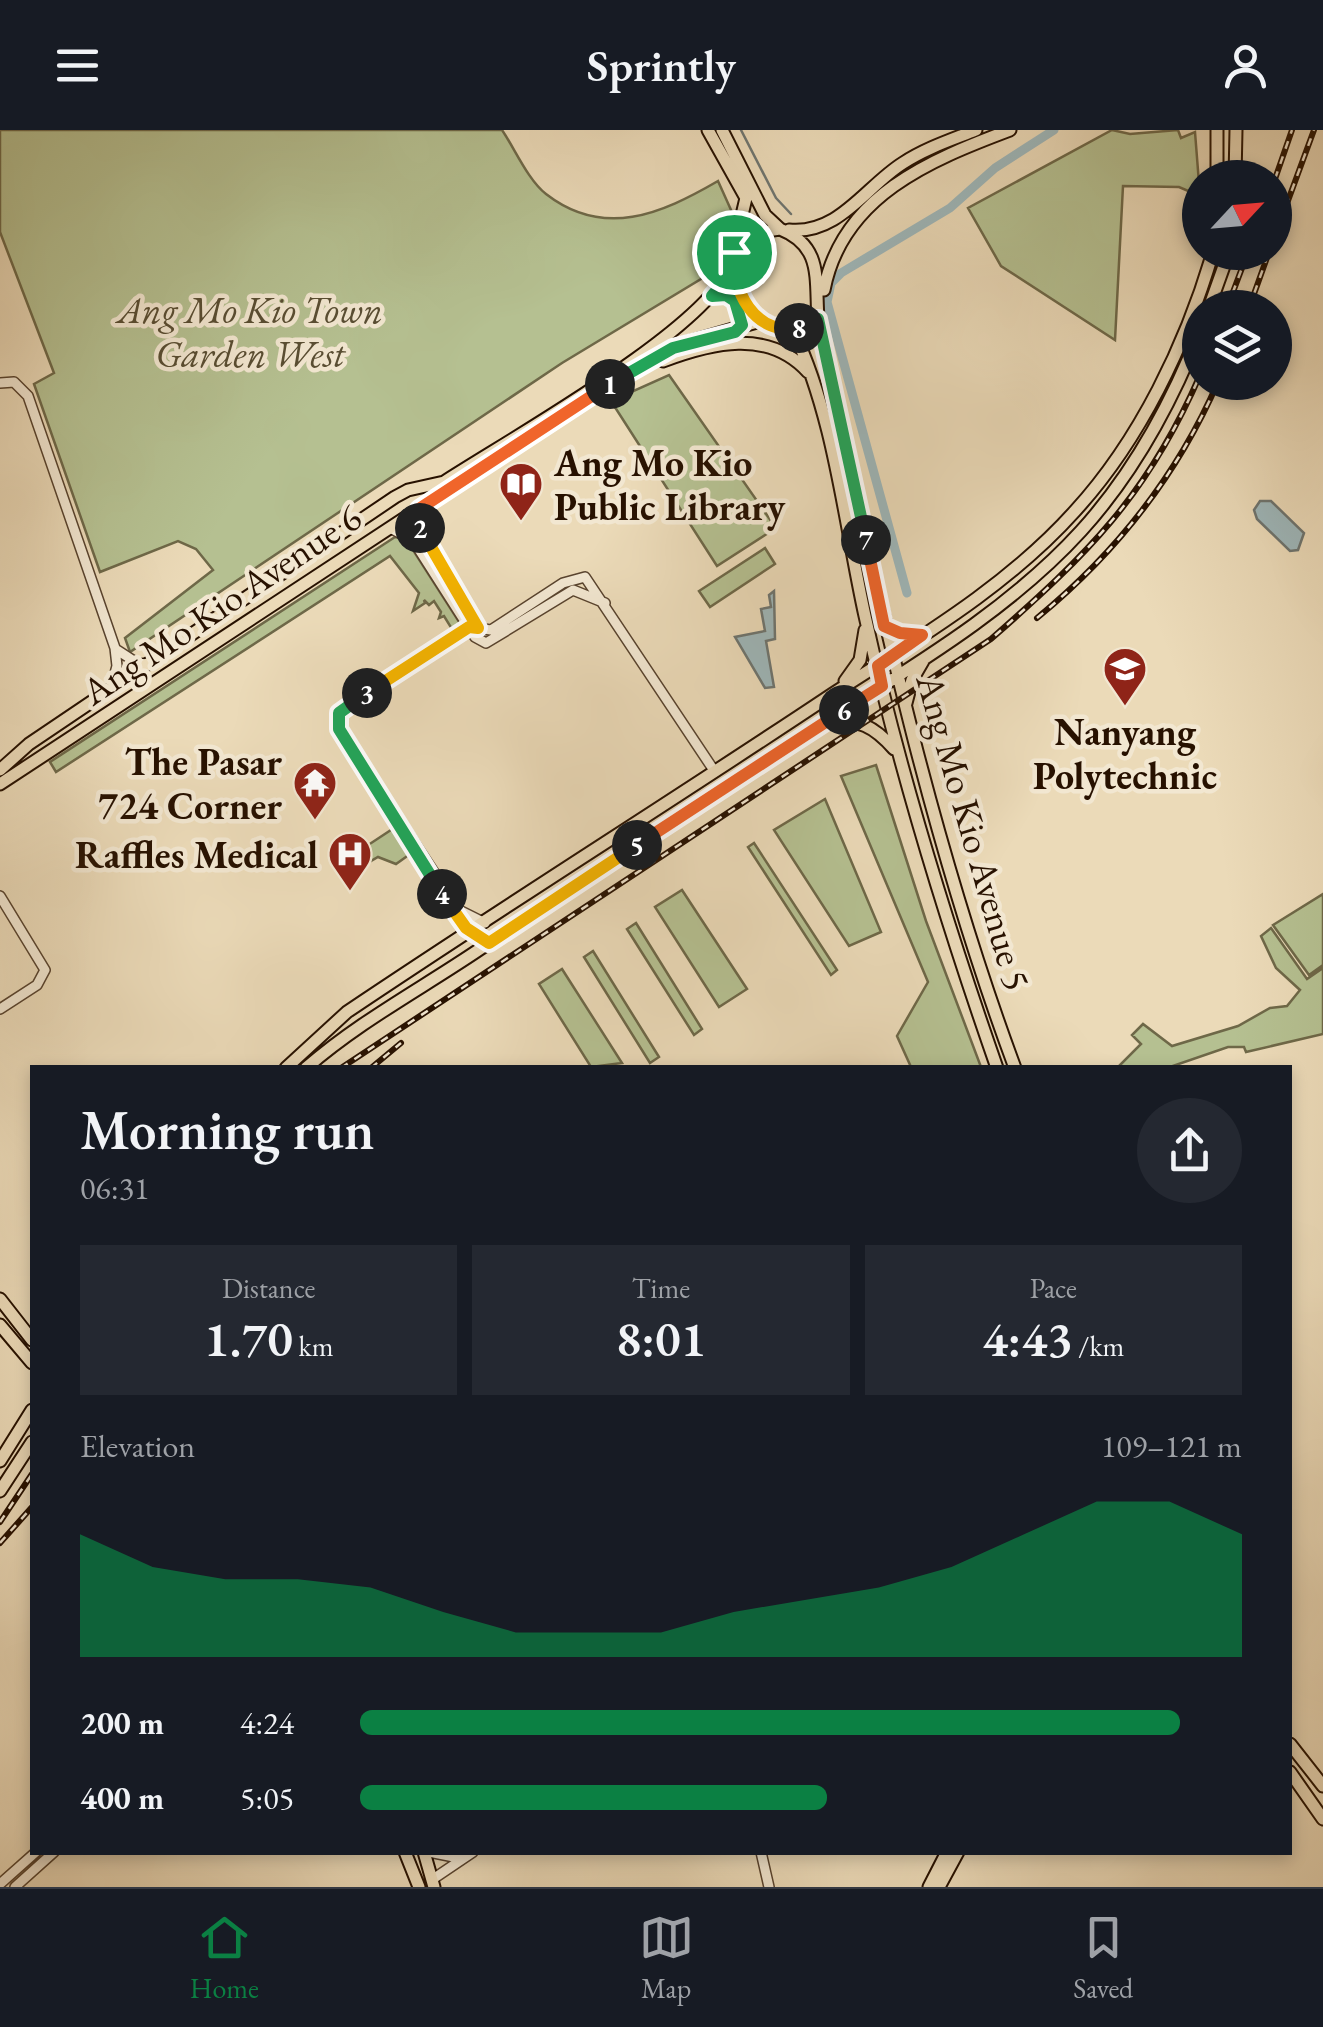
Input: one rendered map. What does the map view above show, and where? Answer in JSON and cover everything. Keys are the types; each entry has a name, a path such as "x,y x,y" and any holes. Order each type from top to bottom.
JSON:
{"main road":[{"path":"734,252 752,235 818,224 847,212 902,163 976,130"},
{"path":"818,319 834,253 850,225 882,194 935,159 1010,130"},
{"path":"1217,160 1218,130"},
{"path":"1236,130 1236,160"},
{"path":"717,133 760,206 780,229 801,240 815,262 818,319"},
{"path":"717,133 746,198 734,252 735,289 764,320 793,330 818,319"},
{"path":"760,206 782,222 818,224"},
{"path":"818,224 810,237 814,251 823,256 834,253"},
{"name":"Ang Mo Kio Avenue 6","path":"0,770 29,744 408,490 444,482 669,336 724,282 734,252"},
{"path":"289,1065 347,1012 878,666 1036,550 1113,465 1146,412 1205,270"},
{"path":"712,296 726,295 735,301 743,320 735,332"},
{"name":"Ang Mo Kio Avenue 5","path":"818,319 884,626 949,877 1015,1065"},
{"name":"Ang Mo Kio Avenue 6","path":"0,784 621,376 673,348 764,320"},
{"name":"Ang Mo Kio Avenue 5","path":"793,330 812,377 897,752 934,884 994,1065"},
{"path":"621,376 699,347 736,341 766,346 802,366 812,377"},
{"path":"309,1065 352,1027 489,943 988,613 1081,531 1150,433 1182,368"},
{"path":"832,695 860,660 866,620"},
{"path":"884,626 900,633 922,635"},
{"path":"906,706 912,680 926,657"},
{"path":"826,722 851,720 876,728 897,752"},
{"path":"558,875 556,885 568,891"},
{"path":"0,1299 30,1337"},
{"path":"0,1325 30,1361"},
{"path":"0,1461 30,1413"},
{"path":"0,1491 30,1445"},
{"path":"1292,1747 1323,1786"},
{"path":"1292,1775 1323,1819"},
{"path":"406,1855 418,1887"},
{"path":"428,1855 433,1883"},
{"path":"929,1887 945,1855"},
{"path":"939,1887 956,1855"}],"street":[{"path":"0,383 14,382 28,396 115,648 116,676 108,692"},
{"path":"419,509 422,534 481,640 493,641 568,592 578,590 607,604"},
{"path":"390,528 413,540 474,628"},
{"path":"489,943 470,933 336,720 344,707 474,628 491,630 573,579 589,578 715,772"},
{"path":"115,648 137,663 150,664"},
{"path":"422,857 459,910 485,923"},
{"path":"0,896 45,970 36,985 0,1009"},
{"path":"0,1884 33,1855"},
{"path":"15,1887 51,1855"},
{"path":"444,1855 462,1858"},
{"path":"433,1883 468,1855"},
{"path":"762,1855 769,1887"}],"green space":[{"name":"Ang Mo Kio Town Garden West","path":"0,130 502,130 539,188 568,208 589,216 632,217 675,203 718,181 749,250 562,363 130,652 125,638 213,570 196,549 178,541 100,572 34,384 54,373 0,232"},
{"path":"1112,130 1130,134 1178,130 1181,138 1195,132 1197,160 1182,160 1182,188 1123,186 1115,340 1001,266 968,208"},
{"path":"669,375 776,528 717,566 611,401"},
{"path":"395,537 406,539 463,628 455,634 444,616 439,618 441,612 434,601 429,605 424,600 413,611 419,593 390,556 56,772 50,762"},
{"path":"765,548 775,564 710,607 699,591"},
{"path":"876,765 926,921 980,1065 910,1065 897,1036 928,982 841,776"},
{"path":"825,799 881,932 849,946 774,830"},
{"path":"397,826 413,852 396,864 378,857 364,865 356,853"},
{"path":"754,843 837,970 831,975 748,847"},
{"path":"682,890 747,989 719,1007 655,907"},
{"path":"1323,894 1323,965 1309,975 1273,925"},
{"path":"636,923 702,1029 694,1035 627,929"},
{"path":"1271,928 1307,979 1323,968 1323,1034 1246,1052 1244,1047 1228,1047 1176,1065 1120,1065 1141,1044 1132,1035 1143,1024 1172,1046 1238,1026 1270,1008 1287,1006 1300,990 1276,968 1261,936"},
{"path":"593,951 659,1057 650,1063 584,957"},
{"path":"562,969 622,1063 590,1065 539,984"}],"water":[{"path":"1260,501 1271,501 1304,533 1298,550 1290,551 1257,519 1254,510"},
{"path":"774,591 775,639 766,641 774,687 765,688 735,637 765,631 761,609 771,607 769,595"}],"waterway":[{"path":"741,130 776,198 791,214"},
{"path":"907,593 827,302 831,283 841,273 950,208 995,168 1054,130"},
{"path":"866,256 871,256"}],"railway":[{"path":"1282,160 1292,130"},
{"path":"1292,190 1314,130"},
{"path":"1234,290 1241,270"},
{"path":"1255,290 1263,270"},
{"path":"346,1065 991,639 1057,579 1112,520 1159,455 1188,400"},
{"path":"1037,618 1092,567 1141,511 1183,450 1210,400"},
{"path":"375,1065 401,1043"},
{"path":"0,1522 30,1477"},
{"path":"0,1543 30,1509"}],"place":[{"name":"Ang Mo Kio Public Library","path":"521,522"},
{"name":"Nanyang Polytechnic","path":"1125,707"},
{"name":"The Pasar 724 Corner","path":"315,821"},
{"name":"Raffles Medical","path":"350,892"}],"route":[{"path":"734,252 732,272 740,300 768,323 793,330 818,319 884,626 900,633 922,635 878,666 882,686 489,943 470,933 454,912 336,720 344,707 469,627 478,628 422,534 419,509 621,376 673,348 735,332 742,325 740,308 726,295 712,296 724,282 734,252"}]}
